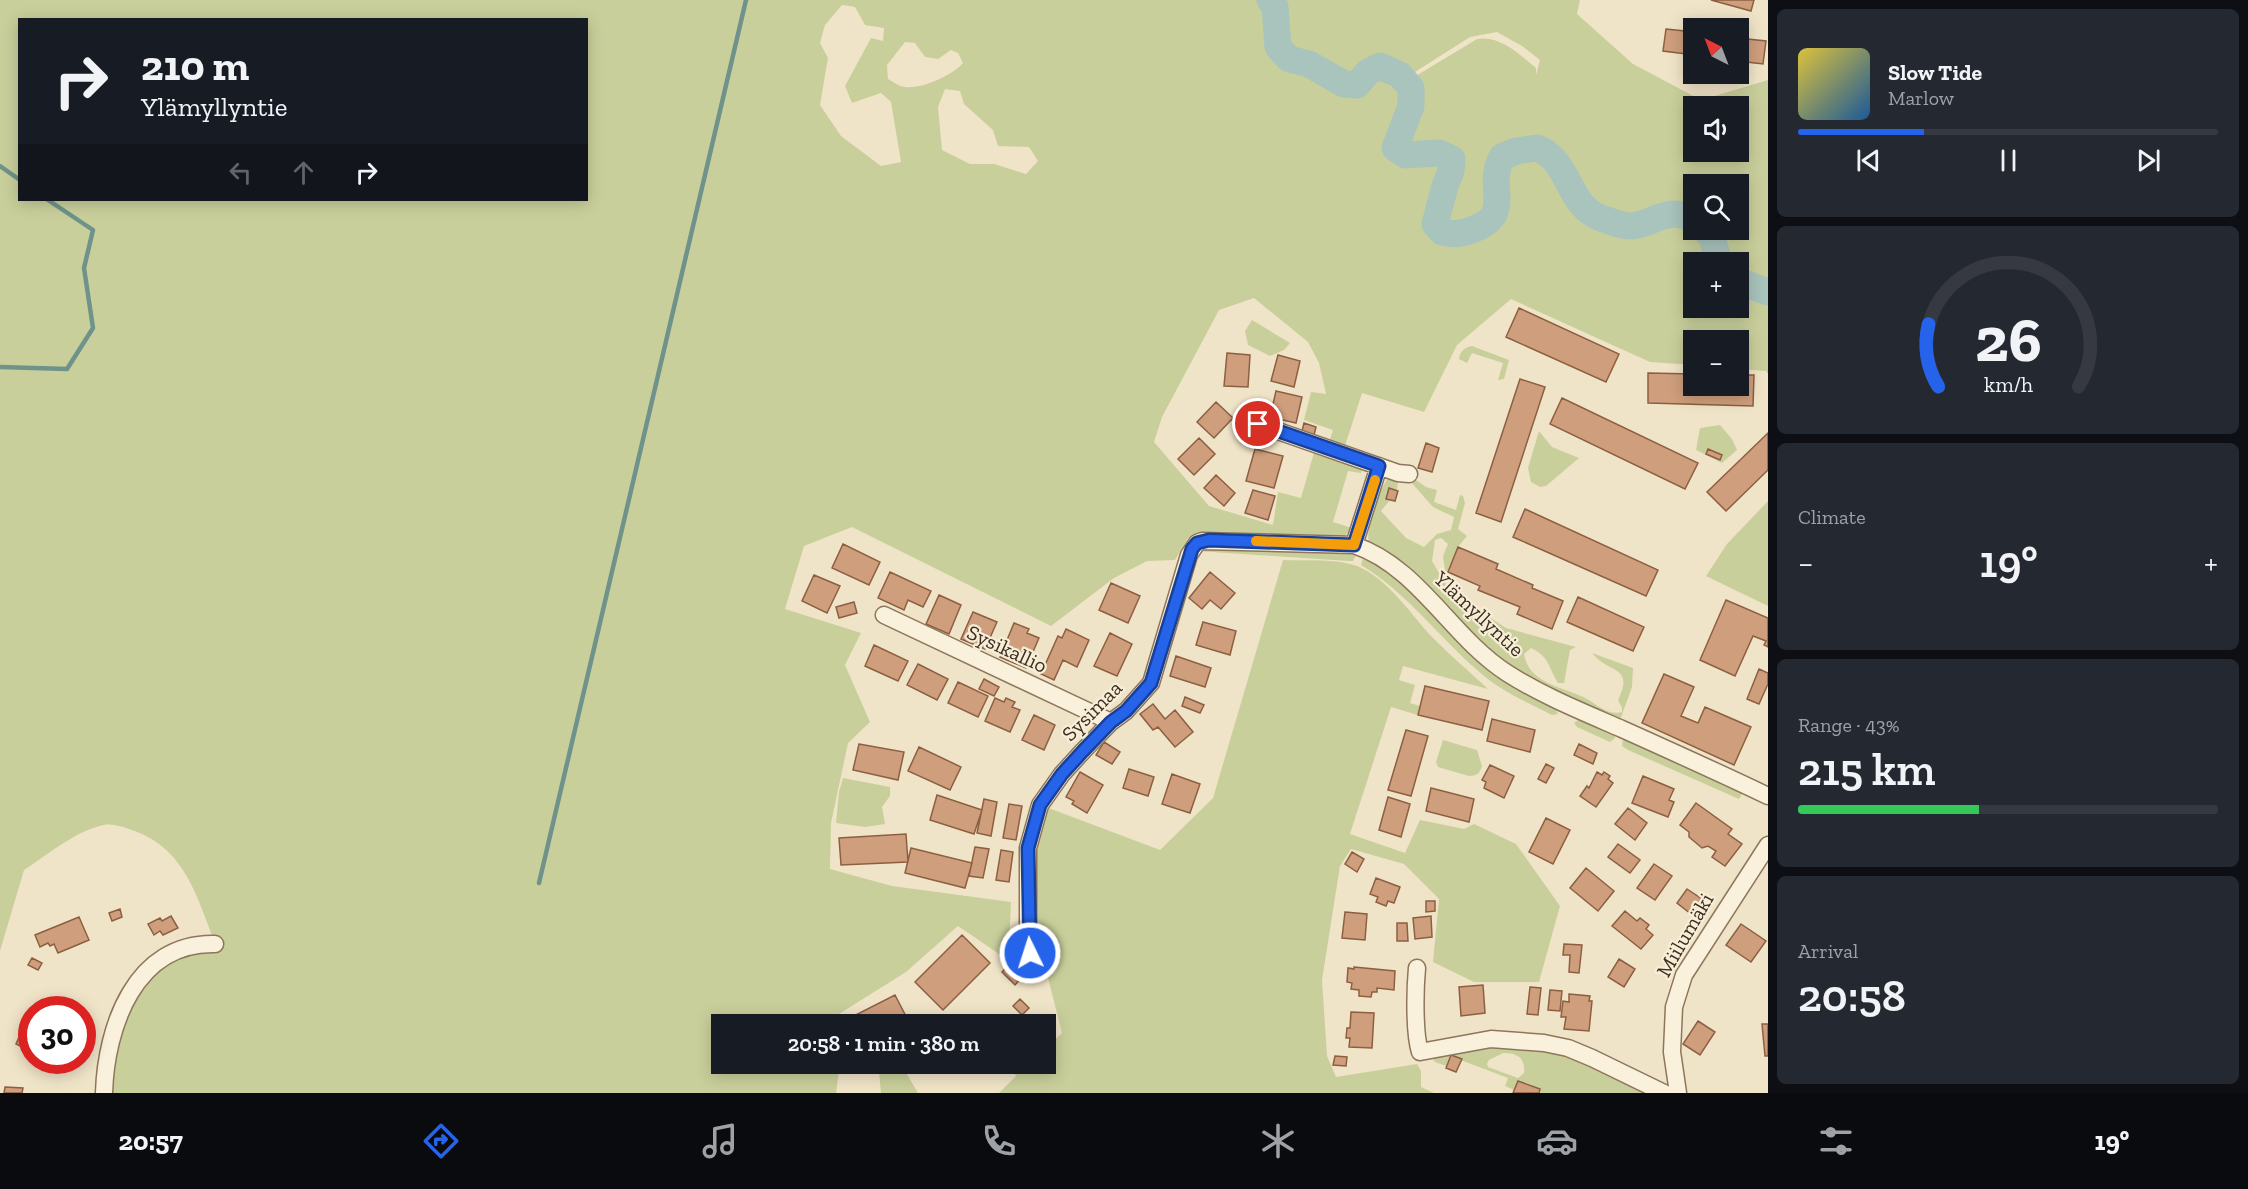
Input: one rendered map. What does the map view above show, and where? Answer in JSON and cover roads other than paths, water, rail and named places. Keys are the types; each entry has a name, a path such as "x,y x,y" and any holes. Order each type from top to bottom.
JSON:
{"street":[{"path":"1258,424 1379,466 1409,474"},
{"path":"1354,545 1379,466"},
{"name":"Ylämyllyntie","path":"1189,555 1197,543 1209,540 1354,545 1375,552 1393,563 1471,643 1505,672 1569,707 1768,796"},
{"name":"Sysimaa","path":"1031,968 1028,932 1028,848 1031,829 1040,805 1062,774 1151,683 1189,555"},
{"name":"Sysikallio","path":"884,615 1111,722"},
{"name":"Miilumäki","path":"1678,1093 1672,1052 1677,994 1684,975 1768,845"},
{"path":"104,1093 106,1065 111,1043 126,1000 141,976 163,959 180,950 215,944"},
{"path":"1417,968 1418,1020 1415,1036 1420,1052 1491,1039 1544,1042 1568,1048 1592,1058 1664,1093"}],"waterway":[{"path":"539,883 746,0"},
{"path":"1270,0 1275,7 1278,47 1289,59 1309,64 1344,84 1357,85 1368,72 1380,66 1400,75 1411,88 1411,106 1395,148 1405,155 1439,153 1452,159 1451,171 1435,224 1442,232 1462,233 1486,223 1493,216 1496,207 1496,178 1502,157 1516,151 1537,148 1556,162 1581,204 1601,218 1616,224 1632,226 1662,216 1676,214 1683,216"},
{"path":"0,166 18,179"},
{"path":"0,367 67,369 93,328 84,268 93,230 50,201"},
{"path":"1713,240 1716,252"},
{"path":"1749,285 1768,292"}]}
